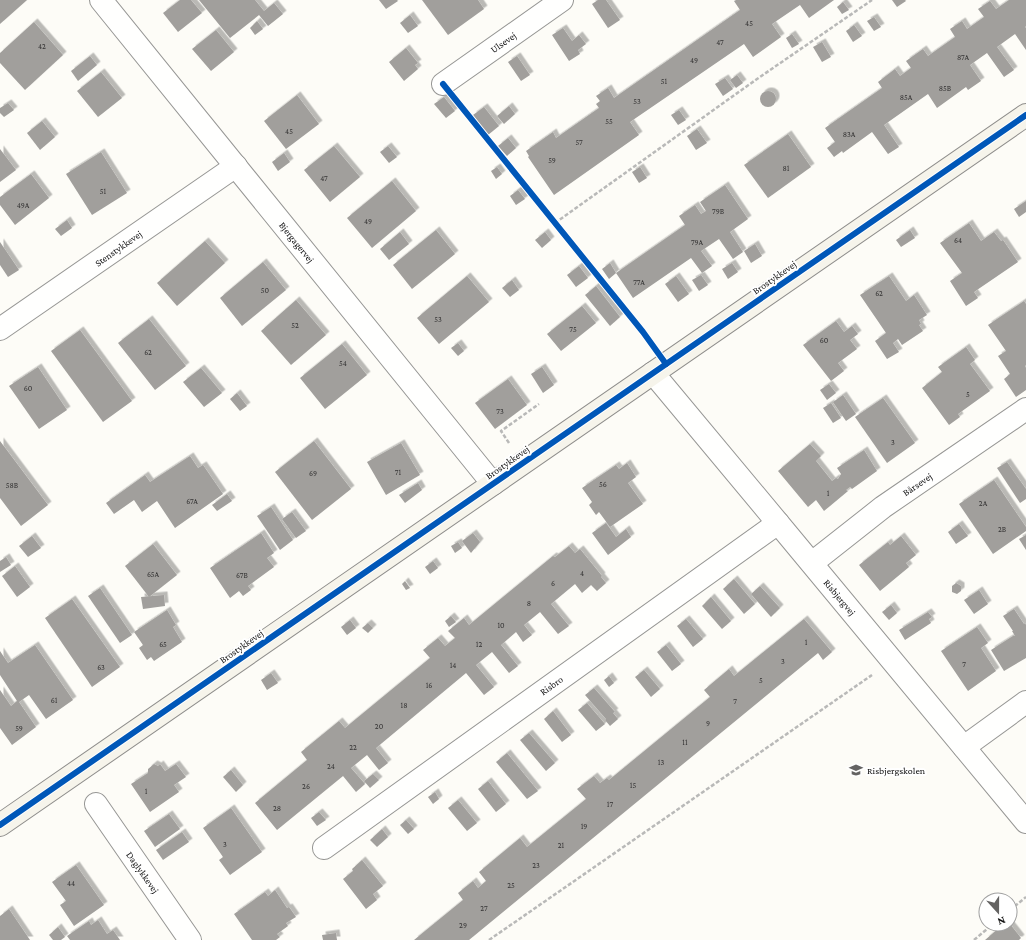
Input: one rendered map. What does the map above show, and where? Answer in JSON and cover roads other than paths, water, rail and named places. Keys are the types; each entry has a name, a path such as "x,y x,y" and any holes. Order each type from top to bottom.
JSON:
{"street":[{"name":"Bjergagervej","path":"101,0 493,484"},
{"name":"Ulsevej","path":"444,84 562,0"},
{"name":"Brostykkevej","path":"0,825 1026,115"},
{"name":"Stenstykkevej","path":"0,329 236,166"},
{"name":"Risbjergvej","path":"653,373 1026,822"},
{"name":"Bårsevej","path":"812,563 883,507 1026,409"},
{"name":"Risbro","path":"324,848 778,523"},
{"path":"964,747 1026,702"},
{"name":"Daglykkevej","path":"96,804 190,940"}],"place":[{"name":"Risbjergskolen","path":"856,770"}]}
